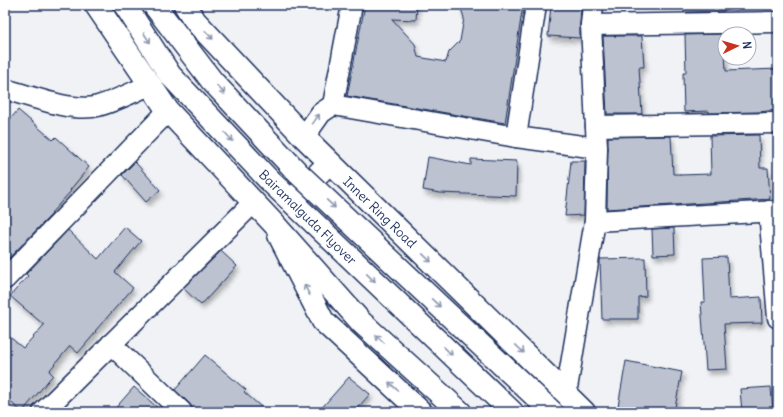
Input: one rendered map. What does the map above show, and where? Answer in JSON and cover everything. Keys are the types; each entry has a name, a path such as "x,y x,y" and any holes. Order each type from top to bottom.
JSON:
{"main road":[{"path":"96,5 168,111 275,226 361,322 460,412"},
{"name":"Bairamalguda Flyover","path":"126,5 170,74 268,180 512,412"},
{"path":"154,5 212,81 298,173 552,412"},
{"name":"Inner Ring Road","path":"185,5 195,21 304,137 584,412"},
{"path":"290,201 330,163"},
{"path":"275,226 323,321 421,412"}],"street":[{"path":"333,105 352,5"},
{"path":"516,137 536,5"},
{"path":"566,394 596,221 597,148 591,25 593,5"},
{"path":"591,25 778,22"},
{"path":"5,88 51,102 88,108 98,106 150,85"},
{"path":"304,137 321,113 333,105 516,137 597,148"},
{"path":"6,275 168,111"},
{"path":"596,126 778,123"},
{"path":"43,412 252,203"},
{"path":"596,221 773,211 778,318"},
{"path":"111,344 182,412"}],"building":[{"path":"365,5 417,5 416,20 392,19 415,44 418,57 446,62 449,52 460,41 464,18 460,5 523,5 505,123 347,96"},
{"path":"551,5 581,5 580,38 548,36"},
{"path":"684,5 723,5 724,11 684,12"},
{"path":"717,34 717,66 726,66 726,71 778,69 778,110 758,112 684,112 683,73 686,73 685,35"},
{"path":"603,36 642,36 644,67 639,67 642,114 607,114"},
{"path":"18,110 53,140 56,137 89,167 70,190 71,191 51,213 52,214 9,258 5,254 5,125"},
{"path":"759,135 760,168 768,168 770,199 607,209 608,137 671,136 673,174 680,175 711,174 710,136"},
{"path":"428,157 471,165 471,159 517,161 516,196 440,193 423,190"},
{"path":"571,161 585,161 584,215 565,216"},
{"path":"135,162 160,190 146,202 122,175"},
{"path":"125,227 141,241 115,272 133,288 95,331 96,332 78,353 70,346 49,371 53,375 22,412 5,397 5,333 23,348 44,325 10,296 28,276 26,274 68,230 98,259"},
{"path":"674,228 675,254 653,255 652,229"},
{"path":"221,251 237,266 201,305 183,288"},
{"path":"727,257 729,299 761,297 762,323 724,324 727,369 706,370 701,302 705,302 703,258"},
{"path":"645,258 646,296 638,297 638,319 602,319 600,259"},
{"path":"205,355 246,390 244,392 267,412 193,412 190,404 175,390"},
{"path":"626,361 682,372 674,412 617,412"},
{"path":"349,377 370,394 354,412 318,412"},
{"path":"134,387 159,409 160,407 165,412 112,412"},
{"path":"771,387 773,412 742,412 740,389"}]}
